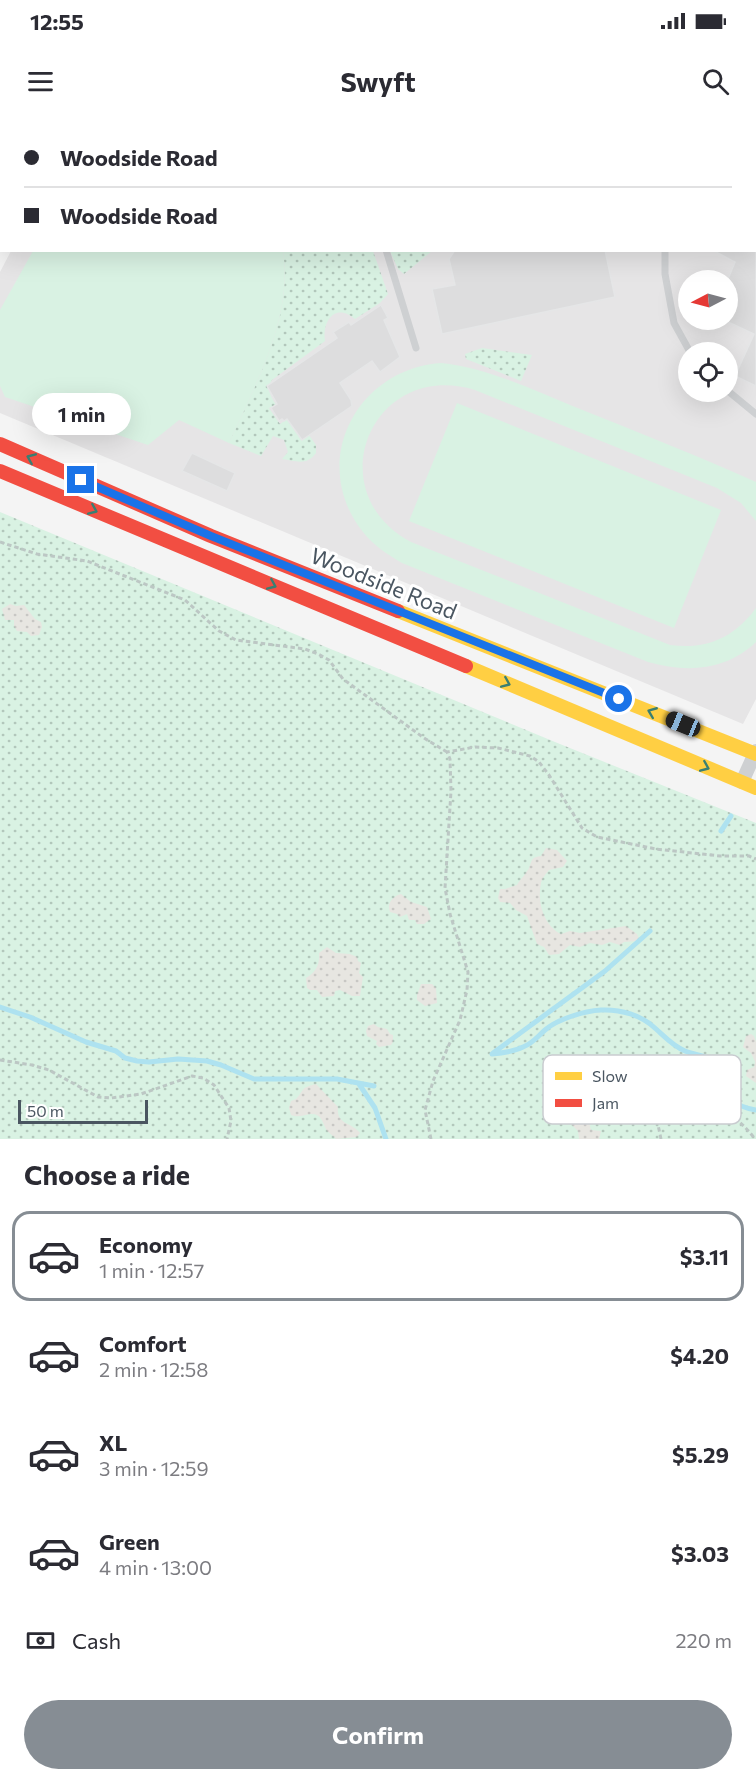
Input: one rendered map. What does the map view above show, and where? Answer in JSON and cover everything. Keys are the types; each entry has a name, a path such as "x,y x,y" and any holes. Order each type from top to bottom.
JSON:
{"main road":[{"name":"Woodside Road","path":"0,444 222,540 756,753"},
{"name":"Woodside Road","path":"0,471 756,788"}],"street":[{"path":"742,782 756,753"}],"lane":[{"path":"387,252 416,348"},
{"path":"665,252 665,274 674,323 684,342"},
{"path":"738,399 756,414"}],"path":[{"path":"0,542 37,554 87,561 184,600 219,631 236,640 318,654 329,660 343,679 447,752 450,759 451,791 445,888 450,914 468,972 467,990 460,1020 433,1082 425,1110 431,1139"},
{"path":"447,752 475,747 498,748 530,756 539,762 549,775 582,828 597,837 656,849 720,856 749,856 756,859"},
{"path":"0,1060 49,1070 98,1097 111,1098 141,1094 192,1076 202,1078 214,1085 229,1108 231,1121 227,1139"},
{"path":"658,1124 661,1139"},
{"path":"740,1124 755,1139"}],"shaded area":[{"path":"10,252 756,252 756,699 743,724 0,413 0,272"}],"green space":[{"path":"32,252 283,252 285,276 283,301 270,350 229,443 179,420 148,445 5,397 0,386 0,310"},
{"path":"283,252 373,252 388,294 380,303 355,319 341,312 331,316 326,327 325,341 272,380 269,390 276,405 269,408 280,424 287,419 301,440 309,435 316,445 316,453 313,457 301,462 282,459 288,452 284,440 273,436 261,456 229,443 270,350 283,301 285,276"},
{"path":"390,252 431,252 404,274 398,269"},
{"path":"482,348 532,355 521,381 466,359 465,354"},
{"path":"441,363 475,369 509,380 756,482 756,521 741,503 717,488 475,390 439,386 408,394 385,411 369,436 363,464 367,493 383,520 411,542 670,645 696,646 718,640 738,627 756,608 756,642 732,659 705,667 677,668 648,662 402,563 376,546 363,532 347,505 340,477 341,450 350,424 364,401 385,382 411,369"},
{"path":"457,403 721,510 674,628 409,521"},
{"path":"0,512 756,823 756,1139 0,1139"}],"sand":[{"path":"10,604 24,605 35,619 41,622 39,635 31,636 27,632 17,631 14,620 5,620 2,609"},
{"path":"546,848 557,850 567,861 563,867 549,870 541,883 541,905 550,925 561,934 570,931 580,933 626,926 637,934 639,939 637,941 624,942 620,945 610,942 602,945 590,943 580,947 570,945 559,954 549,955 544,947 537,944 527,916 516,910 510,903 500,902 498,898 500,889 517,885 532,859 541,856"},
{"path":"401,894 411,902 427,907 431,919 424,924 417,924 415,920 409,920 407,914 400,917 390,912 391,901"},
{"path":"327,947 336,953 357,957 361,963 359,973 363,977 360,996 352,996 340,990 335,991 334,996 322,997 317,990 307,988 306,978 316,968 319,953"},
{"path":"421,984 432,984 436,988 437,1003 425,1006 417,1000"},
{"path":"374,1024 387,1029 393,1035 391,1045 379,1047 376,1044 377,1041 367,1036 368,1026"},
{"path":"751,1034 756,1042 756,1083 746,1076 747,1070 754,1067 755,1062 751,1053 743,1047 746,1036"},
{"path":"316,1084 338,1107 339,1117 357,1129 360,1133 357,1137 336,1139 317,1115 291,1115 289,1108 291,1101 296,1099 305,1088"},
{"path":"571,1124 590,1124 591,1130 601,1131 599,1139 579,1139 578,1131"}],"building":[{"path":"454,252 605,252 615,297 442,334 432,289 455,285 449,259"},
{"path":"716,252 756,252 756,386 738,377 738,369 754,334 738,327 738,270 732,270 735,262"},
{"path":"381,305 388,318 384,320 400,357 380,372 372,361 340,383 351,400 352,406 302,440 287,419 279,421 271,408 277,404 267,386 337,338 333,332 349,322 351,325"},
{"path":"192,453 235,473 227,491 182,471"}],"waterway":[{"path":"721,831 731,816"},
{"path":"493,1053 605,971 650,931"},
{"path":"0,1007 137,1061 178,1059 207,1061 254,1079 337,1079 374,1086"},
{"path":"492,1054 512,1051 526,1045 550,1026 571,1016 601,1010 623,1012 644,1020 673,1044 698,1055"},
{"path":"359,1084 375,1108 386,1139"},
{"path":"741,1106 756,1110"}],"traffic: slow":[{"path":"398,611 756,754"},
{"path":"466,666 756,788"}],"traffic: jam":[{"path":"0,444 211,536 398,611"},
{"path":"0,471 466,666"}],"route":[{"path":"81,480 211,536 619,699"}]}
